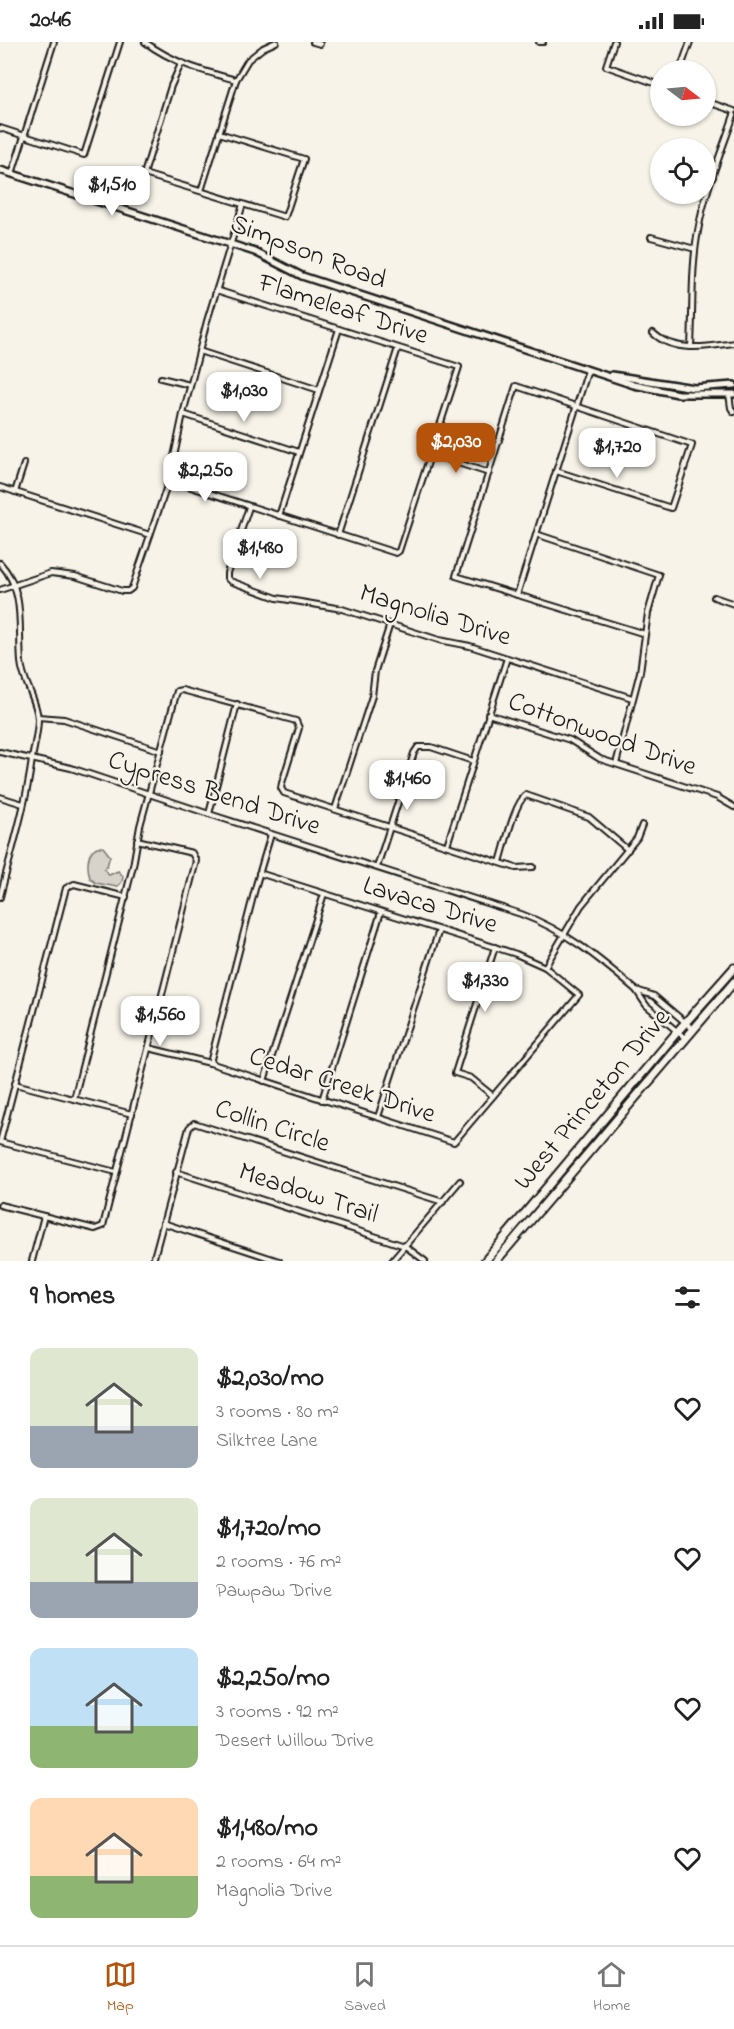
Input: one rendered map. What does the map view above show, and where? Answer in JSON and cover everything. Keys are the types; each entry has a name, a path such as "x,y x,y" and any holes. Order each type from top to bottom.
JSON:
{"highway":[{"name":"West Princeton Drive","path":"485,1261 677,1032 734,968"},
{"name":"West Princeton Drive","path":"496,1261 734,982"}],"street":[{"path":"12,174 54,42"},
{"path":"0,129 84,155 120,42"},
{"path":"145,42 181,64 236,80"},
{"path":"201,191 236,80 248,60 263,48 276,42"},
{"path":"313,42 320,45"},
{"path":"614,42 606,66 650,82"},
{"path":"684,60 690,42"},
{"path":"181,64 171,87 144,174 285,217 304,159 219,133"},
{"path":"716,106 734,113 716,168"},
{"name":"Simpson Road","path":"0,170 231,243 266,255 288,270 302,276 634,385 678,394 732,394 731,408 734,412"},
{"path":"0,590 39,576 63,573 128,591 132,588 169,480 199,351 243,204"},
{"path":"692,346 695,249 704,204"},
{"path":"651,237 695,249"},
{"name":"Flameleaf Drive","path":"216,290 459,367 430,454"},
{"path":"279,516 339,329"},
{"path":"653,333 668,343 692,346 734,343"},
{"path":"338,536 398,348"},
{"path":"199,351 320,390"},
{"path":"517,595 588,369"},
{"name":"Simpson Road","path":"601,374 694,387 734,385"},
{"path":"161,378 190,385"},
{"path":"556,471 672,508 692,445 516,386 456,576 645,634"},
{"path":"183,414 299,453"},
{"path":"169,480 396,553 399,551 430,454 489,472"},
{"path":"15,492 24,464"},
{"path":"0,487 150,535"},
{"name":"Magnolia Drive","path":"249,507 226,578 230,581 277,597 330,606 507,658 632,698"},
{"path":"536,534 659,575 651,600 642,663 616,764"},
{"path":"0,563 15,585 19,598 23,675 38,717 37,734 23,804 0,897"},
{"path":"714,597 734,604"},
{"path":"335,810 372,696 375,671 390,624"},
{"path":"447,845 507,658"},
{"path":"74,1099 126,897 137,840 177,691 182,690 291,718 298,723 298,733 282,783 282,791 522,869 533,867"},
{"path":"209,814 237,704"},
{"name":"Cottonwood Drive","path":"489,714 570,740 600,759 717,797 734,807"},
{"path":"38,717 64,719 161,751"},
{"path":"377,867 418,747 431,747 473,760"},
{"name":"Cypress Bend Drive","path":"0,752 71,768 520,914 563,933 593,954 636,990 646,1005 685,1038"},
{"path":"500,862 522,798 526,795 589,817 627,850"},
{"path":"0,797 23,804"},
{"path":"544,967 581,906 637,838 642,825"},
{"path":"210,1063 271,834"},
{"path":"0,1205 99,1228 103,1226 196,861 196,856 192,853 137,840"},
{"name":"Lavaca Drive","path":"259,873 516,954 544,967 579,995 494,1096"},
{"path":"116,1172 0,1142 68,886 74,884 126,897"},
{"path":"264,1081 324,894"},
{"path":"322,1100 381,912"},
{"path":"378,1118 439,930"},
{"path":"494,1096 471,1078 455,1073 495,947"},
{"name":"Cypress Bend Drive","path":"636,990 654,996 693,1029"},
{"name":"Cedar Creek Drive","path":"149,1048 210,1063 454,1142 494,1096"},
{"path":"15,1084 132,1114"},
{"name":"Collin Circle","path":"153,1261 189,1128 197,1123 442,1202"},
{"name":"Meadow Trail","path":"176,1172 405,1246 425,1261"},
{"path":"392,1261 460,1181"},
{"path":"33,1261 44,1216"},
{"path":"162,1223 279,1261"}],"shaded area":[{"path":"97,847 103,847 110,856 104,869 109,875 118,871 123,876 122,882 117,887 96,883 90,878 89,856"}]}
